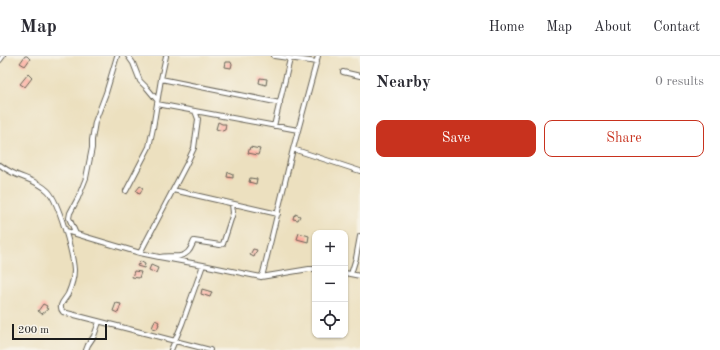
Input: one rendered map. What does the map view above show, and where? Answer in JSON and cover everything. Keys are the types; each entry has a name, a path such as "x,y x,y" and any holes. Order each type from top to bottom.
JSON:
{"street":[{"path":"0,60 3,56"},
{"path":"76,234 69,218 70,213 86,178 95,122 106,93 117,56"},
{"path":"128,56 133,62 140,81 148,88 157,102 298,130"},
{"path":"126,191 149,147 160,79 166,56"},
{"path":"274,56 317,62"},
{"path":"261,277 318,56"},
{"path":"274,126 290,59"},
{"path":"343,72 360,76"},
{"path":"160,79 280,103"},
{"path":"140,253 194,148 198,119 195,110"},
{"path":"293,149 360,171"},
{"path":"0,165 14,173 36,182 49,192 57,204 66,231 74,271 68,294 61,304 61,310 63,312 175,341 192,348 210,350"},
{"path":"173,190 278,214"},
{"path":"159,257 181,256 188,252 194,241 220,245 224,244 233,213 232,204"},
{"path":"66,231 140,253 203,264 261,277 312,269"},
{"path":"351,274 360,236"},
{"path":"171,350 182,324 203,264"},
{"path":"348,274 360,276"},
{"path":"86,350 94,336 99,322"}],"building":[{"path":"25,56 30,59 25,66 20,63"},
{"path":"226,62 231,62 231,68 225,67"},
{"path":"28,74 32,78 25,87 20,84"},
{"path":"260,78 267,79 266,85 259,83"},
{"path":"218,122 226,124 225,130 223,131 216,129"},
{"path":"250,147 260,149 258,155 248,153"},
{"path":"228,172 233,174 233,178 227,177"},
{"path":"250,178 257,179 256,184 249,182"},
{"path":"140,186 143,188 140,194 136,191"},
{"path":"295,214 300,216 298,220 293,219"},
{"path":"299,233 309,236 308,242 297,239"},
{"path":"253,249 257,250 254,257 250,255"},
{"path":"140,261 145,264 144,268 137,266 138,264 139,265"},
{"path":"151,265 158,268 156,273 149,270"},
{"path":"134,271 141,272 139,278 132,277"},
{"path":"202,289 212,292 210,297 201,294"},
{"path":"116,303 121,304 118,313 113,311"},
{"path":"43,304 47,306 46,308 48,309 42,314 38,311"},
{"path":"155,320 159,322 157,329 152,328"}]}
